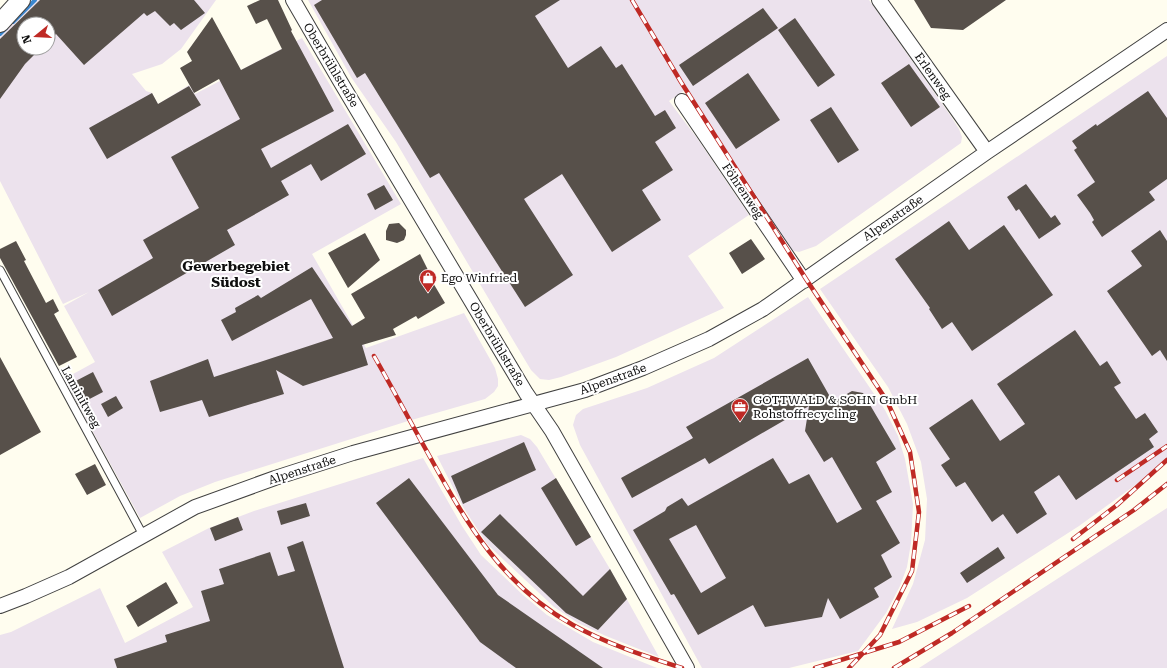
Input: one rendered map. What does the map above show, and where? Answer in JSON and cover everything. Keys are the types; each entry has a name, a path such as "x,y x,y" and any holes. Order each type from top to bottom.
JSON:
{"street":[{"path":"4,16 21,0"},
{"name":"Oberbrühlstraße","path":"293,0 340,82 534,404 552,431 687,668"},
{"name":"Erlenweg","path":"880,0 987,152"},
{"name":"Alpenstraße","path":"0,606 62,580 195,507 275,478 354,453 585,390 690,348 746,319 804,281 987,152 1167,30"},
{"name":"Föhrenweg","path":"682,101 804,281"}],"lane":[{"name":"Laminitweg","path":"0,270 143,535"}],"shaded area":[{"path":"37,0 216,0 181,49 162,64 132,74 146,91 152,93 158,104 189,85 195,94 302,38 401,204 312,254 366,348 464,313 495,368 498,386 494,392 485,399 408,421 215,482 180,496 140,518 64,379 95,362 64,306 89,292 63,304 0,181 0,36 16,20 16,56 56,56 56,16 21,16"},
{"path":"308,0 869,0 950,115 959,129 962,137 961,143 816,246 799,252 794,251 788,246 685,90 669,101 697,138 749,215 688,256 724,308 616,357 561,377 549,380 540,379 531,370 396,142 351,77"},
{"path":"1167,56 1167,462 1079,526 967,598 917,622 892,629 913,584 925,540 927,499 921,462 907,424 888,387 820,289"},
{"path":"808,297 885,410 898,436 905,459 913,504 911,543 907,567 900,586 886,613 858,651 789,668 702,668 580,445 573,425 576,415 583,409 647,388 714,358"},
{"path":"521,435 530,439 537,447 610,569 659,657 578,623 554,607 487,544 463,507 437,456"},
{"path":"423,458 462,526 481,555 523,595 547,615 593,642 657,668 0,668 0,635 11,632 100,588 125,643 193,607 162,552 209,528 254,511"},
{"path":"1167,508 1167,668 919,668"}],"building":[{"path":"40,0 194,0 205,13 181,30 174,23 170,26 155,11 147,16 144,13 84,65 56,34 56,16 24,16"},
{"path":"260,0 278,0 292,30 291,31 334,111 261,149 271,168 348,124 366,154 321,181 311,164 281,181 289,195 227,230 235,245 112,316 98,290 153,258 143,240 199,208 171,157 240,119 219,79 194,93 180,68 192,61 187,52 212,17 241,70 282,49 267,19 256,24 247,6"},
{"path":"322,0 560,0 535,16 568,68 601,46 616,68 622,64 655,116 665,110 676,128 655,142 673,170 642,190 661,220 612,252 562,174 524,199 573,275 525,307 439,173 430,178 365,73 357,78 314,5"},
{"path":"914,0 1006,0 963,30 931,28"},
{"path":"763,8 778,28 693,86 679,65"},
{"path":"795,18 835,75 818,87 778,30"},
{"path":"16,23 16,56 33,56 25,64 0,99 0,39"},
{"path":"909,64 940,107 911,127 881,83"},
{"path":"748,73 780,120 736,149 705,103"},
{"path":"189,86 201,105 107,159 89,128 152,93 158,104"},
{"path":"1148,91 1167,118 1167,179 1149,192 1155,200 1102,237 1092,222 1094,220 1090,213 1077,195 1095,182 1074,150 1077,148 1072,141 1096,124 1097,126"},
{"path":"831,107 859,150 838,163 810,120"},
{"path":"1026,184 1051,218 1055,215 1061,224 1039,239 1019,209 1016,211 1007,197"},
{"path":"384,185 393,200 375,210 367,194"},
{"path":"949,221 969,250 1004,225 1053,295 972,351 952,322 942,329 929,309 930,308 895,259"},
{"path":"399,223 406,230 404,240 397,243 386,240 386,231 389,224"},
{"path":"1160,230 1167,241 1167,361 1160,350 1152,356 1107,291 1142,266 1131,251"},
{"path":"365,233 380,260 348,288 328,253"},
{"path":"751,239 765,259 742,274 729,253"},
{"path":"16,241 26,260 24,261 46,303 53,299 59,311 54,314 77,357 59,366 0,258 0,249"},
{"path":"420,254 428,270 426,271 445,303 418,319 416,316 393,329 396,335 362,345 368,365 303,386 276,370 284,394 209,417 202,400 160,412 150,381 208,359 214,377 333,338 311,299 232,341 221,320 236,312 235,308 258,295 261,298 312,267 352,326 365,318 351,294"},
{"path":"1075,330 1100,366 1107,361 1121,383 1114,387 1136,419 1145,413 1158,432 1149,439 1154,447 1076,500 1059,475 1034,492 1047,514 1017,534 1003,514 992,522 965,482 956,487 941,465 950,459 929,428 972,399 1000,441 1025,424 997,384"},
{"path":"0,357 41,432 0,455"},
{"path":"808,358 833,402 852,391 863,393 896,449 876,462 892,492 876,501 900,543 881,555 892,577 874,588 879,597 840,619 828,598 822,617 765,627 753,605 698,635 674,594 671,595 633,530 665,511 667,507 682,498 688,506 773,458 789,484 809,474 837,523 862,509 832,457 824,462 805,431 809,406 709,464 705,458 632,498 621,478 693,438 686,427","holes":["696,525 726,578 701,593 669,539"]},
{"path":"93,372 103,392 78,405 68,385"},
{"path":"116,396 123,408 108,417 101,404"},
{"path":"524,442 536,470 463,504 451,476"},
{"path":"95,464 106,485 87,495 75,474"},
{"path":"409,478 498,595 603,668 516,668 480,642 376,503"},
{"path":"556,478 591,537 576,546 541,488"},
{"path":"306,503 310,516 281,525 277,511"},
{"path":"500,514 583,596 610,569 627,599 598,630 566,613 481,532"},
{"path":"238,517 243,530 215,541 210,528"},
{"path":"303,541 344,668 117,668 114,659 167,642 165,635 210,621 201,591 224,584 219,569 270,552 278,576 295,571 287,547"},
{"path":"998,547 1005,558 967,583 960,573"},
{"path":"166,582 178,603 138,627 126,606"}],"waterway":[{"path":"13,22 35,0"},
{"path":"0,34 6,28"}],"railway":[{"path":"632,0 681,82 806,279 887,401 910,452 919,512 912,571 880,635 849,668"},
{"path":"374,356 458,506 489,552 526,592 548,609 586,632 613,644 682,668"},
{"path":"1117,480 1167,446"},
{"path":"1073,539 1117,505 1167,460"},
{"path":"894,668 952,633 1134,510 1167,484"},
{"path":"815,668 899,642 969,606"}],"place":[{"name":"Ego Winfried","path":"428,293"},
{"name":"GOTTWALD & SOHN GmbH Rohstoffrecycling","path":"740,422"}],"district":[{"name":"Gewerbegebiet Südost","path":"236,274"}]}
